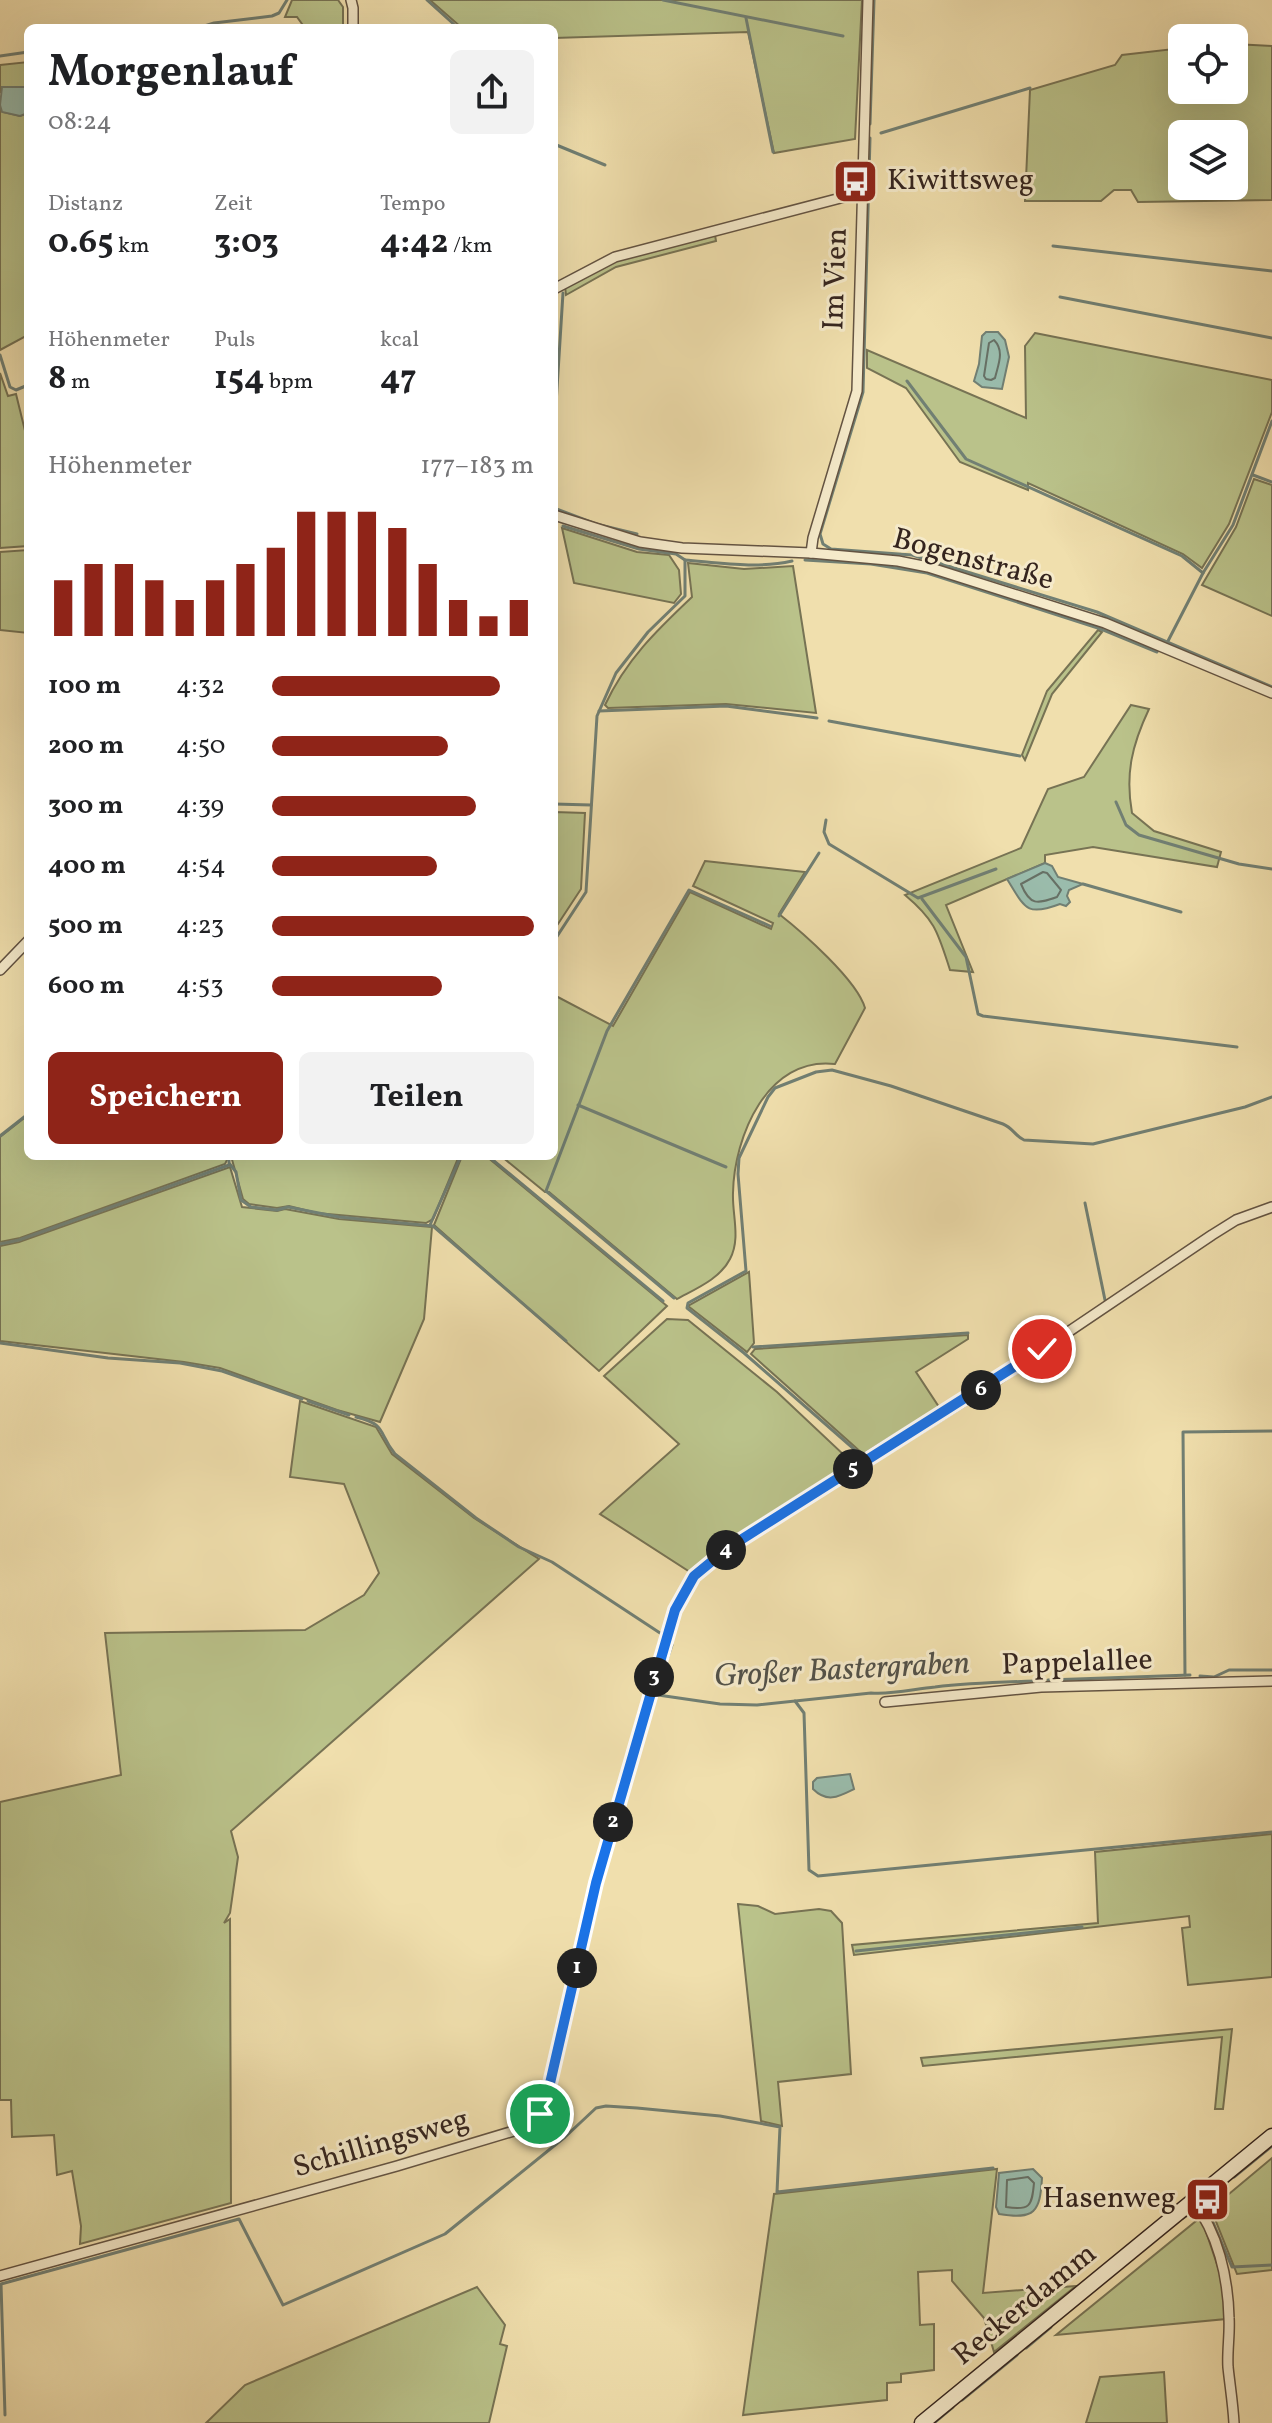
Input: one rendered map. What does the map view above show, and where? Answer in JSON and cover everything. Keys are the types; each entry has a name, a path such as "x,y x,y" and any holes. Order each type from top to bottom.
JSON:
{"street":[{"path":"351,0 353,24"},
{"name":"Im Vien","path":"811,553 857,391 868,0"},
{"path":"558,287 615,257 852,195 863,195"},
{"name":"Bogenstraße","path":"558,516 640,542 682,548 811,553 928,567 1105,623 1272,693"},
{"path":"0,970 24,945"},
{"name":"Schillingsweg","path":"0,2276 397,2166 517,2130 533,2122 540,2114 548,2092 596,1883 660,1653 675,1610 694,1576 728,1548 994,1382 1212,1235 1236,1220 1272,1207"},
{"name":"Pappelallee","path":"885,1702 1041,1687 1272,1681"},
{"name":"Reckerdamm","path":"922,2423 1272,2136"},
{"path":"1193,2201 1201,2211 1220,2254 1226,2279 1228,2366 1234,2423"}],"green space":[{"path":"292,0 338,0 343,7 343,24 302,24 297,17 285,17"},
{"path":"430,0 862,0 855,139 774,153 748,32 558,38 558,24 457,24"},
{"path":"1248,45 1272,46 1272,200 1138,202 1131,190 1114,190 1101,201 1025,201 1030,90 1115,65 1122,55 1168,50 1168,104 1248,104"},
{"path":"24,62 24,87 2,87 0,93 0,65"},
{"path":"0,105 3,112 24,114 24,337 0,350"},
{"path":"715,235 716,241 616,267 566,295 565,286 615,260"},
{"path":"1035,333 1272,380 1272,412 1229,524 1202,568 1183,554 1028,483 1028,490 960,462 906,388 867,368 867,350 1026,418 1025,346"},
{"path":"0,373 8,396 16,394 24,427 24,546 0,548"},
{"path":"1254,479 1272,485 1272,616 1202,585 1236,527"},
{"path":"562,528 637,552 669,555 679,570 681,594 674,603 574,583"},
{"path":"24,550 24,633 0,630 0,552"},
{"path":"688,563 744,569 793,566 816,713 726,704 608,708 605,705 632,660 692,597"},
{"path":"1098,630 1102,632 1052,694 1025,760 1022,755 1047,691"},
{"path":"1131,705 1149,709 1132,760 1129,785 1132,813 1154,831 1221,852 1217,867 1093,847 1045,855 1045,863 946,905 973,972 950,970 935,928 905,895 1021,848 1048,789 1084,777"},
{"path":"558,812 585,813 581,889 558,924"},
{"path":"705,861 805,872 779,914 840,971 865,1008 835,1064 811,1065 791,1073 773,1087 759,1104 748,1125 735,1171 733,1201 736,1235 730,1259 714,1278 677,1299 506,1160 558,1160 558,997 613,1026 690,892 771,929 773,923 693,886"},
{"path":"24,1118 24,1160 227,1160 225,1164 20,1238 0,1242 0,1137"},
{"path":"232,1160 457,1160 433,1219 426,1223 317,1213 289,1206 277,1208 249,1204 243,1199"},
{"path":"460,1160 491,1160 667,1306 599,1371 434,1225"},
{"path":"230,1167 242,1207 285,1209 339,1219 432,1227 424,1319 380,1422 220,1368 0,1341 0,1246"},
{"path":"749,1272 754,1343 747,1352 688,1306"},
{"path":"667,1319 688,1320 777,1392 844,1455 842,1468 725,1542 690,1572 600,1514 679,1444 604,1376"},
{"path":"968,1335 968,1339 916,1372 939,1407 863,1454 751,1354 755,1349"},
{"path":"300,1401 376,1427 392,1454 474,1518 539,1559 231,1831 238,1857 230,1913 224,1923 230,1919 231,2203 80,2244 81,2226 72,2171 57,2175 54,2135 12,2137 11,2100 0,2100 0,1802 121,1775 105,1633 305,1630 364,1595 379,1573 344,1484 290,1477"},
{"path":"1272,1834 1272,1977 1188,1985 1182,1928 1190,1927 1189,1916 854,1955 852,1945 1098,1923 1095,1852"},
{"path":"738,1904 758,1906 775,1914 819,1909 831,1911 842,1923 851,2074 778,2082 782,2126 761,2121"},
{"path":"1232,2029 1223,2109 1215,2109 1222,2037 923,2066 921,2058"},
{"path":"1272,2158 1272,2270 1237,2274 1211,2209"},
{"path":"997,2169 983,2293 1076,2286 994,2352 984,2318 952,2281 952,2270 918,2272 920,2325 934,2324 934,2370 901,2374 901,2382 887,2383 887,2400 743,2415 774,2194"},
{"path":"1201,2217 1223,2282 1226,2319 1056,2335"},
{"path":"477,2287 505,2325 500,2344 507,2346 489,2423 206,2423 245,2385"},
{"path":"1164,2372 1167,2423 1086,2423 1100,2377"}],"water":[{"path":"2,87 24,87 24,114 2,112"},
{"path":"986,332 998,332 1005,340 1009,357 1002,389 982,387 974,381 982,336"},
{"path":"1045,863 1052,866 1058,877 1083,884 1069,890 1067,896 1070,902 1066,906 1060,904 1040,910 1028,907 1007,879"},
{"path":"850,1774 854,1789 843,1794 828,1797 813,1789 817,1778"},
{"path":"1033,2169 1042,2178 1037,2206 1021,2216 999,2214 996,2207 999,2173"}],"waterway":[{"path":"211,24 272,16 279,13 287,0"},
{"path":"427,0 454,24"},
{"path":"663,0 843,36"},
{"path":"870,124 874,0"},
{"path":"746,18 773,152"},
{"path":"0,56 24,53"},
{"path":"881,133 1030,88"},
{"path":"870,138 863,392 820,534 823,544 831,549 912,555 1097,612 1272,687"},
{"path":"558,146 605,165"},
{"path":"1053,246 1272,271"},
{"path":"558,372 563,293"},
{"path":"1060,297 1272,338"},
{"path":"0,355 10,387 16,390 24,387"},
{"path":"907,381 966,459 1182,556 1203,573"},
{"path":"1168,641 1203,573 1233,525 1272,421"},
{"path":"1253,475 1272,482"},
{"path":"558,510 596,524 637,534"},
{"path":"563,526 639,549 676,554 685,560"},
{"path":"558,935 586,892 597,716 616,673 648,632 685,596 685,560 752,565 792,561"},
{"path":"805,560 871,564 927,573 1101,629 1157,652"},
{"path":"599,711 726,706 817,718"},
{"path":"829,721 1020,756"},
{"path":"1116,802 1126,825 1139,835 1239,864 1272,869"},
{"path":"558,804 591,805"},
{"path":"826,820 824,832 829,844 918,898 996,869"},
{"path":"779,916 819,853"},
{"path":"1083,884 1181,912"},
{"path":"558,1160 607,1031 689,890 770,926"},
{"path":"922,899 966,957 978,1014 1237,1047"},
{"path":"939,1409 862,1456 744,1353 687,1308 688,1303 746,1271 739,1158 775,1088 816,1072 832,1070 891,1086 1003,1124 1024,1140 1093,1144 1245,1107 1272,1097"},
{"path":"578,1105 726,1167"},
{"path":"0,1136 24,1117"},
{"path":"229,1160 236,1172 241,1200 251,1207 277,1210 288,1207 339,1217 433,1226 566,1341"},
{"path":"430,1225 459,1160"},
{"path":"493,1160 663,1301"},
{"path":"558,1160 546,1191 674,1298"},
{"path":"0,1244 19,1240 229,1165"},
{"path":"1085,1203 1105,1300"},
{"path":"753,1347 968,1333"},
{"name":"Großer Bastergraben","path":"0,1343 108,1358 180,1363 222,1371 302,1399"},
{"name":"Großer Bastergraben","path":"308,1401 349,1415"},
{"name":"Großer Bastergraben","path":"356,1417 378,1426 395,1454 476,1518 519,1547 552,1562 660,1633"},
{"path":"1185,1675 1183,1432 1272,1431"},
{"name":"Großer Bastergraben","path":"659,1683 672,1645 669,1641"},
{"name":"Großer Bastergraben","path":"1200,1676 1214,1677 1229,1670 1272,1670"},
{"name":"Großer Bastergraben","path":"1048,1680 1190,1675"},
{"name":"Großer Bastergraben","path":"656,1690 658,1695 720,1704 757,1705 960,1685 1037,1681"},
{"path":"795,1701 804,1713 809,1870 818,1876 1272,1832"},
{"path":"856,1951 1082,1927"},
{"path":"5,2415 1,2284 239,2219 283,2305 445,2234 565,2137 596,2108 606,2106 720,2116 780,2127 777,2192 993,2168"},
{"path":"1234,2177 1272,2146"},
{"path":"1209,2198 1226,2185"},
{"path":"1183,2218 1195,2210"},
{"path":"1209,2213 1232,2267 1272,2265"},
{"path":"1026,2348 1051,2327"},
{"path":"962,2400 1017,2355"},
{"path":"934,2423 953,2407"}],"place":[{"name":"Kiwittsweg","path":"856,181"},
{"name":"Hasenweg","path":"1207,2199"}],"route":[{"path":"540,2114 548,2092 596,1883 660,1653 684,1591 694,1576 728,1548 1042,1349"}]}
